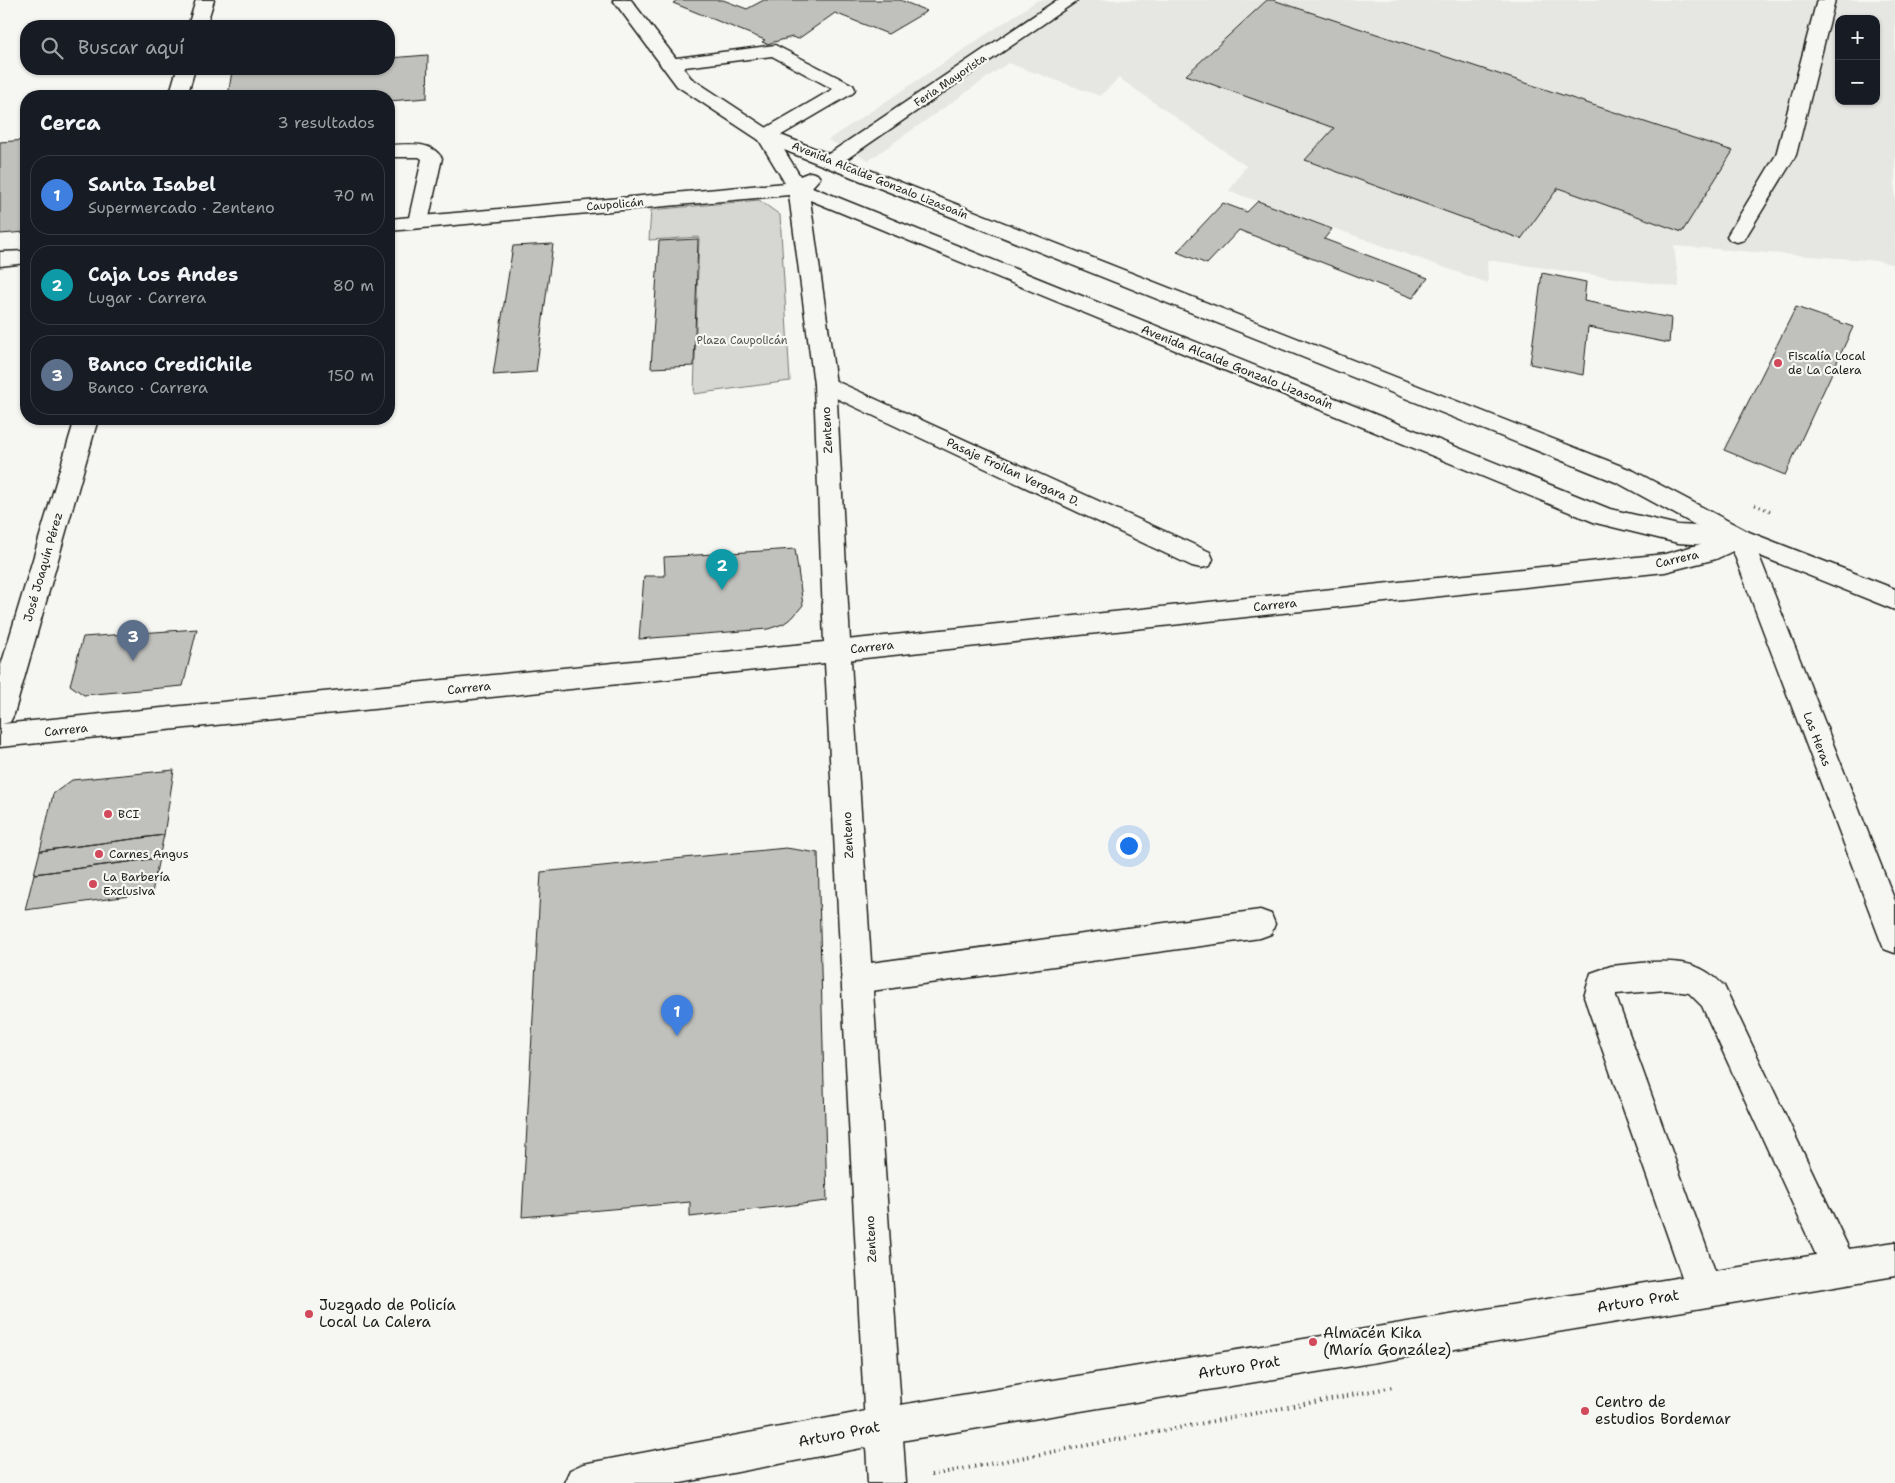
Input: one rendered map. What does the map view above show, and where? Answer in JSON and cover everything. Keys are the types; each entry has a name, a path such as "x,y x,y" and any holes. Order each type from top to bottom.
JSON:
{"main road":[{"path":"199,20 205,0"},
{"name":"Avenida Alcalde Gonzalo Lizasoaín","path":"622,0 684,82 766,136 1626,477 1740,538 1895,600"},
{"name":"Feria Mayorista","path":"831,161 1069,0"},
{"path":"1737,236 1786,155 1826,0"},
{"path":"669,64 775,50 846,89 766,136"},
{"path":"180,90 184,75"},
{"name":"Avenida Alcalde Gonzalo Lizasoaín","path":"766,136 798,188 1605,517 1678,534 1740,538"},
{"path":"395,152 424,151 432,158 418,222"},
{"path":"798,188 831,161"},
{"name":"Caupolicán","path":"395,224 798,188"},
{"name":"Zenteno","path":"798,188 825,384 837,651 886,1483"},
{"path":"0,259 20,257"},
{"name":"Pasaje Froilan Vergara D.","path":"825,384 1201,559"},
{"name":"José Joaquín Pérez","path":"0,714 84,425"},
{"name":"Carrera","path":"0,736 837,651 1665,563 1707,552 1740,538"},
{"name":"Las Heras","path":"1740,538 1895,939"},
{"path":"856,979 1260,924"},
{"path":"1704,1290 1600,997 1602,983 1617,979 1679,977 1698,982 1713,996 1840,1268"},
{"name":"Arturo Prat","path":"583,1483 882,1426 1895,1259"}],"path":[{"path":"929,1476 1403,1385"}],"shaded area":[{"path":"1038,0 1895,0 1895,265 1879,261 1674,246 1679,287 1487,260 1488,283 1229,191 1246,166 1119,78 1100,96 1008,63 869,160 828,140"}],"green space":[{"name":"Plaza Caupolicán","path":"759,200 780,215 790,381 694,394 699,237 649,240 651,210"}],"building":[{"path":"677,0 723,0 747,9 764,0 900,0 927,11 888,34 835,13 798,39 792,37 767,44 762,42 765,40 673,3"},
{"path":"1267,0 1273,0 1733,151 1682,232 1558,188 1521,239 1305,160 1334,128 1186,75"},
{"path":"428,55 427,98 395,101 395,90 229,90 231,75 395,75 395,58"},
{"path":"20,140 20,232 0,234 0,142"},
{"path":"1258,201 1332,229 1324,239 1428,278 1413,298 1239,230 1207,264 1177,252 1223,203 1247,212"},
{"path":"698,239 694,366 651,368 659,241"},
{"path":"553,244 536,372 493,375 513,246"},
{"path":"1542,273 1586,282 1584,301 1671,318 1669,343 1588,327 1583,375 1530,364"},
{"path":"1796,307 1853,327 1785,475 1724,450"},
{"path":"795,549 803,605 793,617 783,624 768,629 639,639 644,576 665,576 664,557"},
{"path":"197,629 183,686 84,695 70,685 83,637"},
{"name":"BCI","path":"174,770 164,835 40,851 53,794 72,780"},
{"name":"Carnes Angus","path":"164,835 159,858 34,874 40,851"},
{"path":"786,848 818,853 827,1201 690,1217 690,1202 522,1217 541,872"},
{"name":"La Barbería Exclusiva","path":"159,858 152,893 25,910 34,874"}],"place":[{"name":"Fiscalía Local de La Calera","path":"1778,363"},
{"name":"Caja Los Andes","path":"722,590"},
{"name":"Banco CrediChile","path":"133,661"},
{"name":"BCI","path":"108,814"},
{"name":"Carnes Angus","path":"99,854"},
{"name":"La Barbería Exclusiva","path":"93,884"},
{"name":"Santa Isabel","path":"677,1036"},
{"name":"Juzgado de Policía Local La Calera","path":"309,1314"},
{"name":"Almacén Kika (María González)","path":"1313,1342"},
{"name":"Centro de estudios Bordemar","path":"1585,1411"}]}
